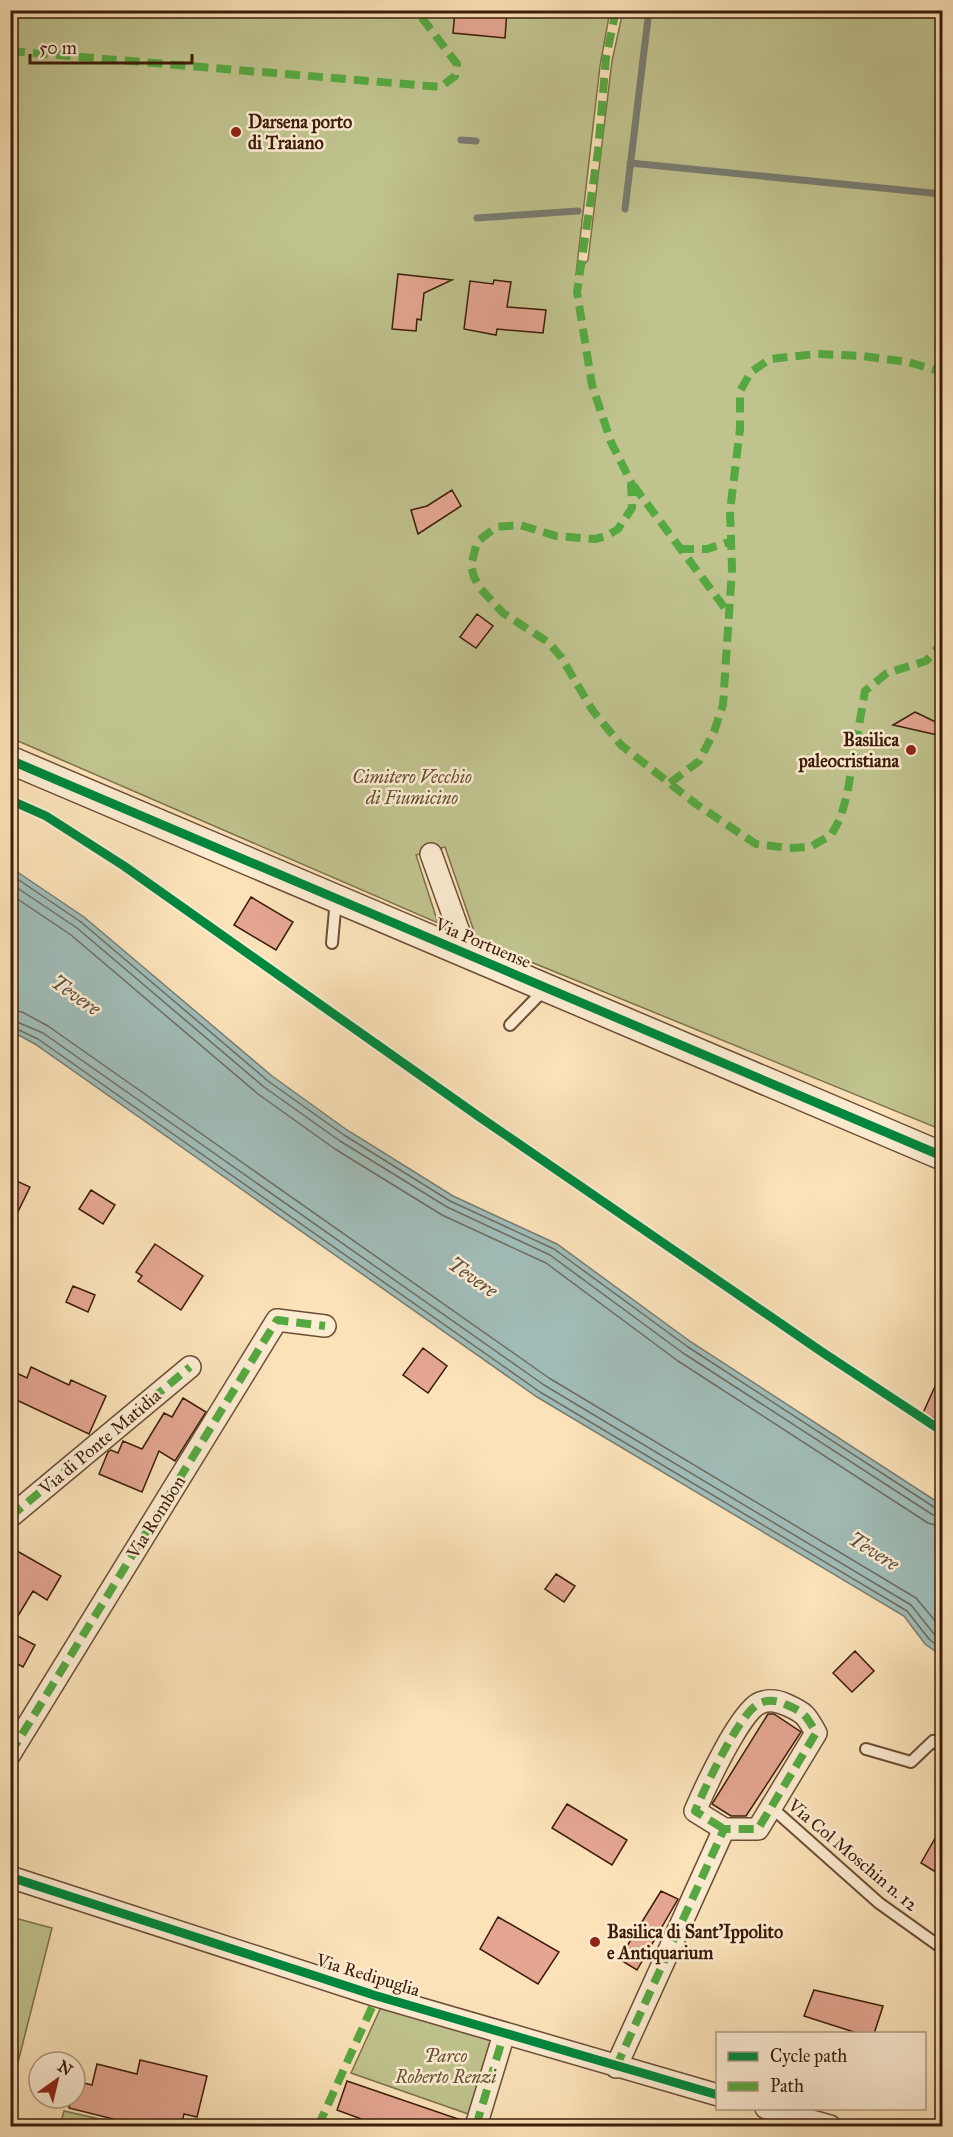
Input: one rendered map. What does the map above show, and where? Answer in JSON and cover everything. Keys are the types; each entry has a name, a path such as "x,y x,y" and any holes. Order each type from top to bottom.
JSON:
{"street":[{"name":"Via Portuense","path":"10,760 942,1156"},
{"path":"431,854 467,954"},
{"name":"Via Rombon","path":"10,1754 277,1320 325,1326"},
{"name":"Via di Ponte Matidia","path":"10,1517 190,1367"},
{"path":"775,1700 805,1713 816,1733 758,1828 724,1829 695,1811 708,1779 743,1720 758,1703 775,1700"},
{"path":"616,2067 724,1829"},
{"name":"Via Redipuglia","path":"10,1877 377,1996 716,2095"},
{"path":"476,2127 504,2034"},
{"path":"770,2110 830,2127"}],"lane":[{"path":"332,943 336,898"},
{"path":"510,1025 546,988"},
{"path":"866,1749 911,1762 933,1741 942,1747"},
{"name":"Via Col Moschin n. 12","path":"771,1807 879,1904 942,1948"}],"green space":[{"name":"Cimitero Vecchio di Fiumicino","path":"10,11 610,11 600,66 576,274 588,260 612,61 623,11 942,11 942,1130 477,940 445,847 416,855 438,923 11,738"},
{"path":"10,1917 52,1928 11,2090"},
{"name":"Parco Roberto Renzi","path":"381,2007 495,2042 471,2115 351,2073"},
{"path":"64,2111 131,2126 60,2126"}],"water":[{"name":"Tevere","path":"10,867 84,917 272,1076 347,1130 453,1196 557,1244 691,1342 942,1505 942,1656 925,1644 904,1616 537,1397 35,1044 11,1031"}],"building":[{"path":"455,10 507,10 505,38 453,33"},
{"path":"398,274 452,280 424,293 421,320 417,319 416,331 392,329"},
{"path":"494,280 511,282 507,307 546,310 543,333 497,329 496,335 464,329 470,281 493,284"},
{"path":"452,490 461,506 418,534 411,510 427,506"},
{"path":"477,614 493,626 476,648 460,637"},
{"path":"915,712 942,725 942,736 893,725"},
{"path":"251,897 293,922 276,950 234,925"},
{"path":"10,1178 30,1187 10,1228"},
{"path":"91,1190 115,1205 103,1224 79,1209"},
{"path":"155,1244 203,1276 181,1310 138,1281 142,1276 136,1272"},
{"path":"73,1286 95,1295 88,1312 66,1302"},
{"path":"423,1348 447,1366 428,1393 403,1375"},
{"path":"31,1367 69,1385 71,1380 106,1396 89,1434 10,1397 10,1370 27,1378"},
{"path":"942,1371 942,1422 923,1413"},
{"path":"183,1398 206,1412 175,1461 159,1451 142,1492 99,1474 108,1452 111,1450 118,1453 123,1441 142,1449 164,1413 172,1417"},
{"path":"10,1547 61,1576 47,1600 33,1591 10,1629"},
{"path":"556,1574 575,1586 564,1602 545,1589"},
{"path":"10,1632 35,1645 23,1667 10,1660"},
{"path":"855,1651 874,1671 852,1692 833,1673"},
{"path":"768,1714 774,1714 801,1732 746,1816 731,1816 712,1804"},
{"path":"567,1804 627,1840 612,1865 552,1828"},
{"path":"942,1826 942,1876 921,1863"},
{"path":"661,1891 678,1899 637,1970 619,1959"},
{"path":"498,1917 559,1952 538,1984 480,1949"},
{"path":"814,1990 883,2006 875,2032 854,2032 804,2016"},
{"path":"140,2060 207,2076 197,2117 184,2114 181,2127 145,2127 77,2110 87,2110 87,2084 92,2085 97,2064 137,2074"},
{"path":"347,2081 464,2121 464,2127 383,2127 337,2110"}],"waterway":[{"path":"625,209 649,10"},
{"path":"461,140 476,141"},
{"path":"630,163 942,194"},
{"path":"477,218 578,211"}],"marked path":[{"path":"10,51 441,87 455,76 457,64 416,10"},
{"path":"616,10 606,58 598,151 577,292 592,385 611,442 631,482 632,508 618,529 607,536 595,539 556,536 520,525 496,527 477,542 471,566 474,577 480,588 503,613 548,642 561,657 593,711 621,745 696,804 756,844 789,848 810,847 831,835 840,819 847,795 865,691 887,673 926,661 942,643"},
{"path":"670,783 699,761 714,732 723,705 732,569 730,511 740,429 740,391 751,372 770,359 816,354 862,356 908,362 942,372"},
{"path":"633,485 730,615"},
{"path":"679,549 707,549 731,541"},
{"path":"10,1754 277,1320 325,1326"},
{"path":"10,1517 190,1367"},
{"path":"616,2067 724,1829 758,1829 816,1733 807,1718 798,1710 777,1702 760,1703 752,1709 733,1735 695,1811 724,1829"},
{"path":"323,2126 321,2120 377,1996"},
{"path":"476,2126 504,2034"}],"cycle path":[{"path":"10,760 942,1156"},
{"path":"10,800 46,816 124,866 481,1118 822,1352 942,1431"},
{"path":"10,1877 377,1996 716,2094"}],"place":[{"name":"Darsena porto di Traiano","path":"236,132"},
{"name":"Basilica paleocristiana","path":"911,750"},
{"name":"Basilica di Sant'Ippolito e Antiquarium","path":"595,1942"}]}
